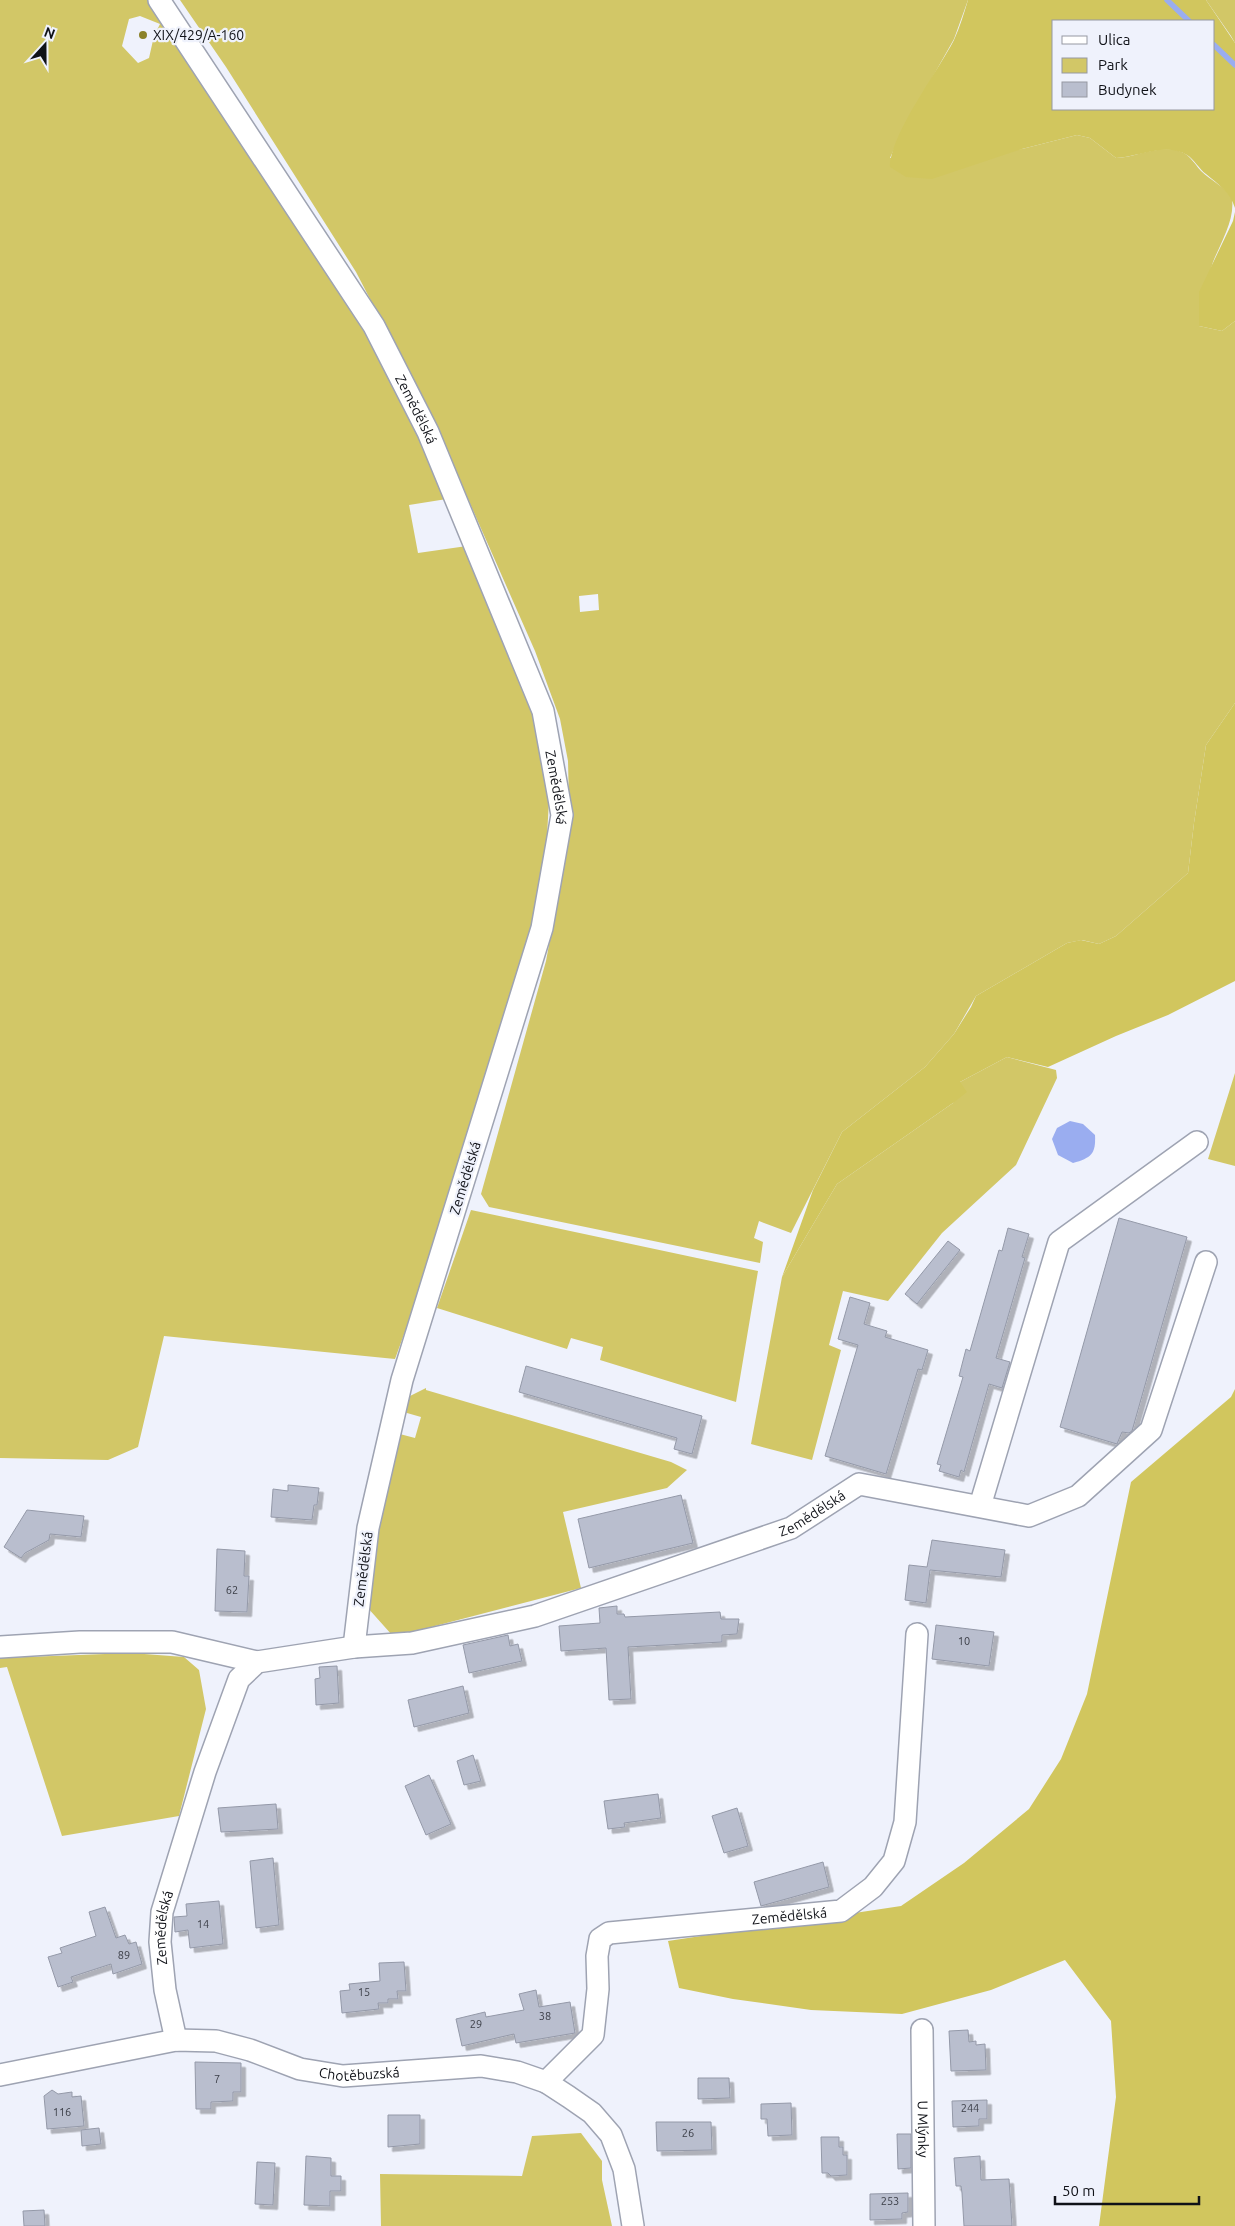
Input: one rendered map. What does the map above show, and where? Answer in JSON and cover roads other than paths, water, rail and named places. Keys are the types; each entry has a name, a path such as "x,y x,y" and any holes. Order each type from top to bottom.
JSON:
{"street":[{"name":"Zemědělská","path":"159,0 374,326 428,432 543,711 562,815 542,928 402,1380 368,1528 354,1647"},
{"path":"980,1506 1059,1242 1197,1142"},
{"name":"Zemědělská","path":"176,2040 165,1990 160,1942 162,1912 205,1772 239,1679 256,1662 354,1647 412,1643 535,1616 791,1528 859,1484 1029,1516 1078,1496 1151,1430 1206,1262"},
{"name":"Zemědělská","path":"546,2082 593,2035 598,1989 597,1956 600,1940 609,1933 841,1910 873,1887 894,1861 905,1822 917,1634"},
{"path":"0,1647 80,1642 172,1642 256,1662"},
{"name":"U Mlýnky","path":"922,2030 924,2226"},
{"name":"Chotěbuzská","path":"0,2075 176,2040 216,2041 250,2050 300,2069 343,2076 481,2066 517,2072 546,2082 592,2113 611,2135 624,2169 633,2226"}],"water":[{"path":"1070,1121 1083,1124 1095,1135 1095,1147 1091,1154 1073,1163 1058,1155 1052,1139 1057,1128"}],"waterway":[{"path":"1167,0 1188,20"},
{"path":"1215,46 1235,65"}],"place":[{"name":"XIX/429/A-160","path":"143,35"}]}
